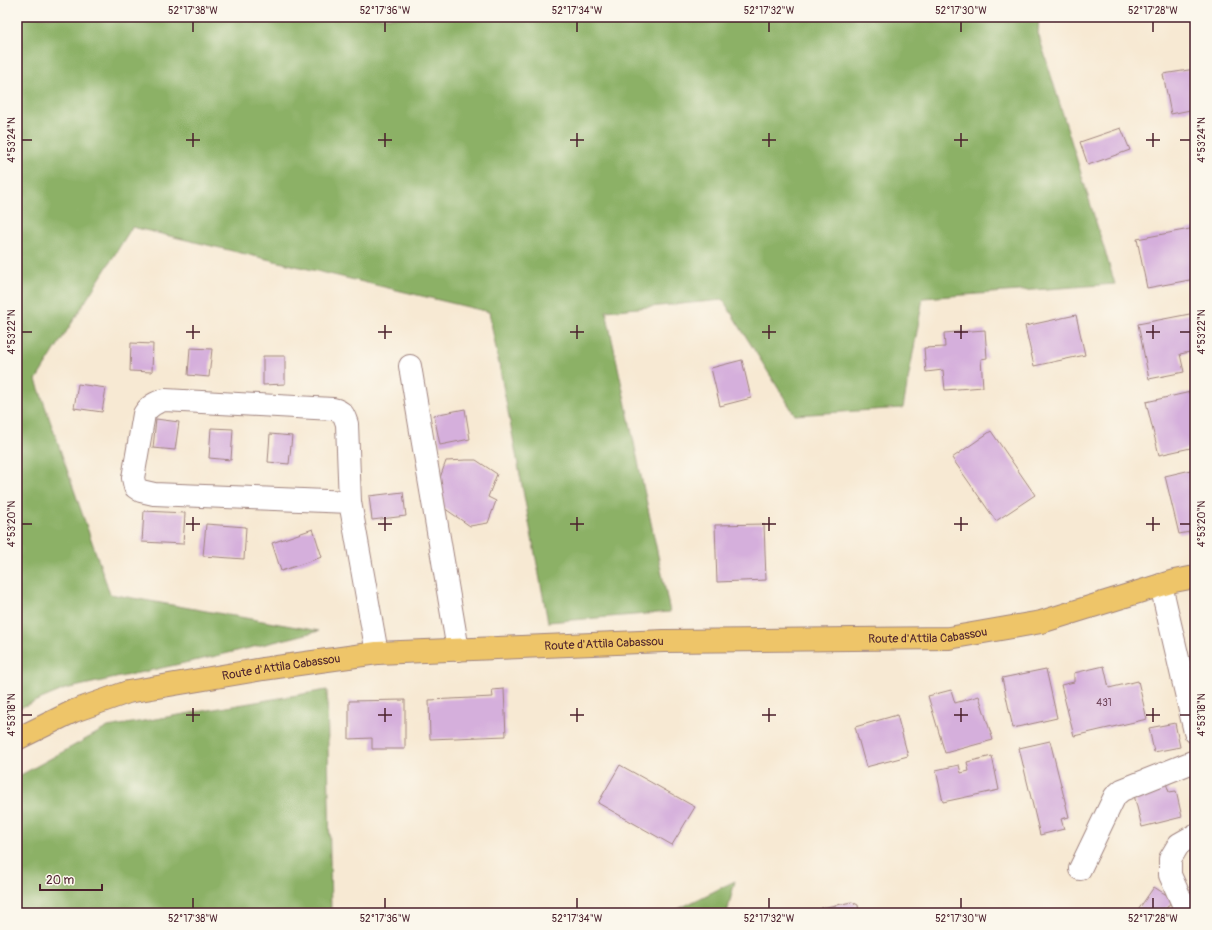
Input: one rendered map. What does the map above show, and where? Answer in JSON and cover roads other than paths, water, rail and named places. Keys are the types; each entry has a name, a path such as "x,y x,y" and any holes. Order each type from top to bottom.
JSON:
{"main road":[{"name":"Route d'Attila Cabassou","path":"17,739 74,711 128,692 263,669 377,653 664,641 949,638 1041,622 1161,585 1195,577"}],"street":[{"path":"410,366 458,650"},
{"path":"350,502 154,494 141,491 135,487 133,478 144,414 148,408 156,402 165,400 340,410 347,424 350,502 377,653"},
{"path":"1161,585 1195,732"},
{"path":"1080,869 1115,796 1122,790 1195,761"},
{"path":"1187,913 1170,876 1170,859 1179,844 1195,835"}]}
